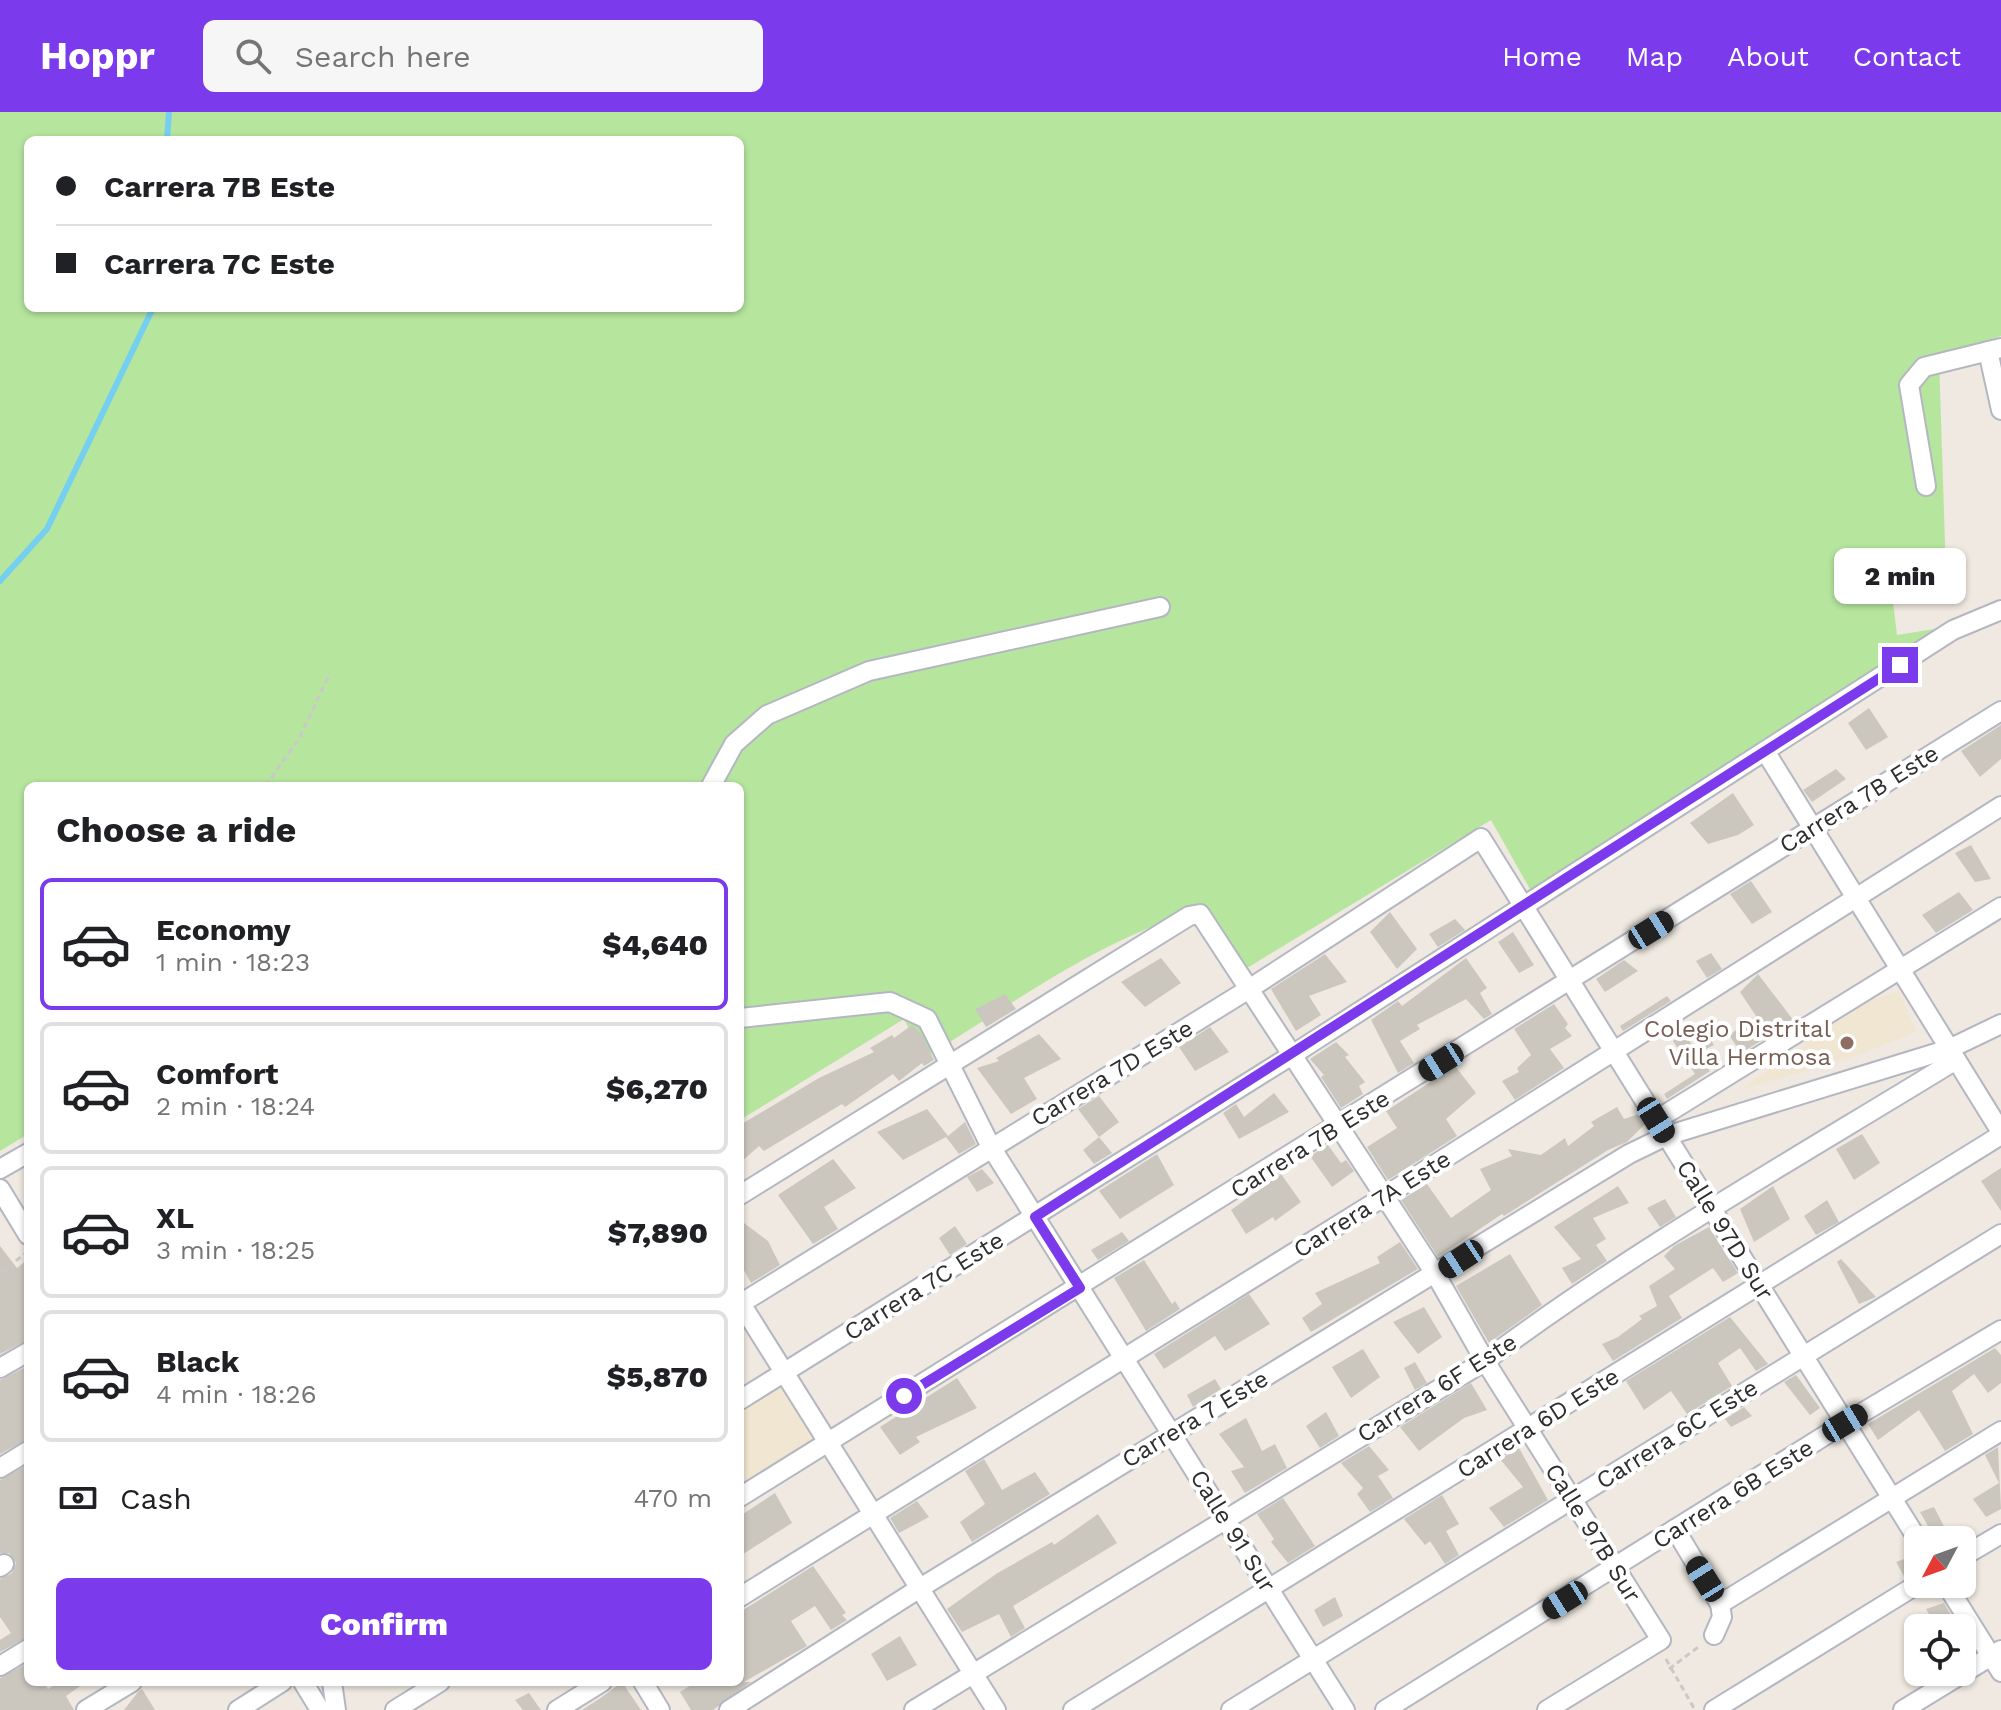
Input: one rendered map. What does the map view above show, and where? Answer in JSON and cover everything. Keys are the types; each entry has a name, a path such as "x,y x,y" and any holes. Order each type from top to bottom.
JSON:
{"street":[{"path":"1926,486 1909,385 1915,376 1924,367 1995,349 2001,410"},
{"path":"713,782 734,744 767,715 869,671 1160,607"},
{"name":"Carrera 7C Este","path":"744,1398 1292,1055 1953,630 2001,610"},
{"name":"Carrera 7B Este","path":"744,1495 1080,1288 2001,711"},
{"path":"1765,751 2001,1133"},
{"name":"Carrera 7A Este","path":"744,1595 1385,1196 2001,806"},
{"name":"Calle 97D Sur","path":"1481,838 1909,1526"},
{"name":"Carrera 7D Este","path":"744,1301 1249,989 1481,838"},
{"path":"1656,1120 2001,907"},
{"name":"Calle 97B Sur","path":"947,1064 1189,916 1200,914 1436,1275 1485,1361 1661,1640"},
{"name":"Calle 91 Sur","path":"744,1018 890,1002 927,1019 991,1147 1345,1710"},
{"name":"Carrera 6F Este","path":"914,1710 1485,1361 1532,1326 2001,1024"},
{"name":"Carrera 7 Este","path":"729,1710 920,1588 1436,1275 1587,1177 1666,1136 1952,1054"},
{"path":"744,1192 947,1064"},
{"name":"Carrera 6D Este","path":"1073,1710 1529,1430 2001,1133"},
{"path":"0,1169 24,1155"},
{"path":"0,1189 24,1228"},
{"name":"Carrera 6C Este","path":"1231,1710 1573,1500 1802,1354 2001,1234"},
{"path":"744,1309 996,1710"},
{"name":"Carrera 6B Este","path":"1385,1710 1616,1569 1845,1423 2001,1330"},
{"path":"0,1368 24,1354"},
{"path":"1720,1604 2001,1431"},
{"path":"0,1468 24,1453"},
{"path":"1675,1529 1720,1604 1722,1617 1714,1635"},
{"path":"1976,1549 2001,1534"},
{"path":"1714,1710 1904,1593"},
{"path":"1903,1710 1998,1659 1956,1598"},
{"path":"1547,1710 1661,1640"},
{"path":"0,1666 24,1651"},
{"path":"86,1710 125,1686"},
{"path":"238,1710 276,1686"},
{"path":"305,1686 320,1710"},
{"path":"333,1686 336,1710"},
{"path":"395,1710 434,1686"},
{"path":"557,1710 596,1686"},
{"path":"645,1686 660,1710"}],"path":[{"path":"268,782 299,739 330,673"},
{"path":"0,1273 24,1257"},
{"path":"1669,1669 1714,1635"},
{"path":"1661,1640 1669,1669 1695,1710"}],"shaded area":[{"name":"Colegio Distrital Villa Hermosa","path":"1899,991 1916,1032 1861,1054 1741,1090 1855,1006"},
{"path":"784,1383 818,1437 744,1483 744,1408"}],"green space":[{"path":"0,112 2001,112 2001,336 1939,357 1946,575 1891,586 1897,635 1947,627 1531,891 1491,820 1247,968 1204,909 1130,936 1094,954 924,1058 904,1019 744,1118 744,782 24,782 24,1136 0,1151"}],"building":[{"path":"1869,708 1888,737 1866,750 1848,723"},
{"path":"2001,725 2001,759 1980,777 1961,751"},
{"path":"1836,769 1846,779 1812,802 1803,790"},
{"path":"1733,793 1754,825 1738,835 1708,844 1690,823"},
{"path":"1971,845 1991,879 1975,882 1955,853"},
{"path":"1751,881 1772,912 1752,924 1730,894"},
{"path":"1959,892 1973,910 1936,933 1922,915"},
{"path":"1390,912 1417,949 1397,969 1370,932"},
{"path":"1455,919 1465,930 1438,947 1429,934"},
{"path":"1513,932 1534,965 1519,973 1498,942"},
{"path":"1711,953 1722,969 1707,978 1696,961"},
{"path":"1325,954 1347,982 1309,996 1321,1015 1296,1031 1271,989"},
{"path":"1161,958 1181,983 1145,1007 1121,982"},
{"path":"1466,958 1487,988 1480,993 1492,1014 1484,1019 1466,999 1417,1025 1420,1029 1400,1041 1414,1063 1398,1073 1371,1020 1398,1001 1402,1006"},
{"path":"1624,960 1638,971 1605,992 1596,979"},
{"path":"1758,974 1794,1021 1741,1053 1729,1035 1756,1016 1740,992"},
{"path":"1005,994 1016,1009 986,1027 975,1009"},
{"path":"1667,996 1671,1001 1623,1031 1620,1026"},
{"path":"1554,1004 1572,1036 1550,1049 1564,1068 1515,1100 1502,1081 1519,1072 1517,1068 1531,1055 1514,1029"},
{"path":"1701,1024 1714,1045 1700,1052 1686,1031"},
{"path":"912,1025 922,1035 934,1060 924,1066 922,1063 899,1081 893,1074 845,1107 842,1104 764,1151 759,1146 744,1159 744,1123 819,1078 874,1052 870,1048 892,1035 894,1038"},
{"path":"1210,1027 1229,1052 1195,1071 1179,1047"},
{"path":"1684,1033 1710,1071 1667,1099 1664,1094 1695,1074 1673,1041"},
{"path":"1039,1034 1061,1059 1024,1078 1037,1099 1011,1114 977,1068 999,1061 996,1058"},
{"path":"1336,1042 1349,1055 1345,1057 1365,1082 1359,1086 1363,1094 1341,1108 1321,1077 1324,1075 1310,1059"},
{"path":"1455,1066 1476,1093 1446,1119 1457,1136 1388,1180 1367,1147 1397,1128 1386,1111"},
{"path":"1274,1093 1289,1112 1239,1139 1223,1113 1236,1104 1244,1117"},
{"path":"1099,1096 1119,1122 1099,1137 1078,1109"},
{"path":"1617,1107 1624,1119 1639,1114 1645,1124 1627,1142 1608,1150 1504,1216 1502,1214 1438,1257 1401,1200 1427,1184 1451,1218 1491,1190 1480,1169 1512,1156 1508,1149 1541,1155 1565,1138 1568,1146 1594,1126 1591,1122"},
{"path":"927,1109 948,1136 965,1122 976,1144 959,1154 946,1137 903,1160 877,1132"},
{"path":"1862,1134 1880,1163 1854,1180 1836,1149"},
{"path":"1099,1137 1112,1153 1094,1164 1083,1150"},
{"path":"1328,1145 1341,1163 1346,1160 1354,1171 1332,1187 1310,1156"},
{"path":"1157,1154 1174,1185 1120,1219 1099,1191"},
{"path":"833,1159 856,1188 824,1207 838,1229 813,1244 778,1195"},
{"path":"2001,1168 2001,1211 1981,1181"},
{"path":"982,1169 994,1183 977,1192 967,1177"},
{"path":"1281,1174 1301,1202 1275,1221 1273,1217 1246,1234 1231,1210"},
{"path":"1618,1186 1629,1203 1593,1218 1606,1239 1596,1245 1607,1261 1572,1284 1562,1268 1581,1259 1554,1227"},
{"path":"1773,1186 1790,1219 1754,1242 1740,1209"},
{"path":"1665,1199 1676,1217 1660,1227 1647,1208"},
{"path":"1827,1200 1839,1222 1816,1235 1804,1216"},
{"path":"744,1223 768,1241 780,1265 751,1283 744,1270"},
{"path":"955,1226 967,1244 950,1255 939,1238"},
{"path":"1709,1227 1738,1273 1723,1282 1713,1268 1669,1296 1682,1318 1613,1361 1602,1344 1618,1337 1642,1319 1639,1316 1657,1306 1649,1286 1675,1269 1664,1256 1674,1246"},
{"path":"1122,1232 1129,1241 1098,1260 1091,1250"},
{"path":"1400,1242 1418,1269 1311,1332 1302,1318 1322,1304 1315,1293 1380,1263 1377,1257"},
{"path":"0,1246 17,1268 24,1262 24,1342 0,1354"},
{"path":"1510,1254 1542,1305 1489,1343 1456,1286"},
{"path":"1841,1259 1876,1297 1859,1304 1837,1262"},
{"path":"1144,1260 1172,1304 1175,1301 1180,1309 1146,1331 1114,1278"},
{"path":"1249,1294 1270,1324 1225,1351 1215,1336 1164,1369 1154,1354"},
{"path":"1424,1307 1442,1337 1418,1354 1393,1322"},
{"path":"1730,1317 1768,1364 1756,1371 1740,1348 1718,1363 1732,1386 1687,1414 1671,1391 1644,1410 1626,1381"},
{"path":"1995,1348 2001,1355 2001,1383 1988,1393 1974,1374 1952,1391 1973,1434 1945,1451 1919,1410 1878,1440 1868,1424"},
{"path":"1363,1349 1380,1377 1351,1398 1332,1367"},
{"path":"1415,1362 1427,1383 1415,1390 1404,1368"},
{"path":"24,1368 24,1441 0,1454 0,1380"},
{"path":"1796,1375 1820,1408 1810,1415 1784,1382"},
{"path":"957,1378 977,1408 916,1437 920,1442 900,1455 880,1427"},
{"path":"1215,1379 1221,1389 1193,1407 1187,1395"},
{"path":"1471,1383 1487,1410 1464,1418 1419,1451 1400,1427"},
{"path":"1744,1407 1752,1416 1731,1427 1725,1419"},
{"path":"1326,1412 1339,1436 1320,1448 1306,1426"},
{"path":"1246,1418 1262,1451 1275,1444 1287,1468 1245,1493 1231,1471 1244,1467 1219,1434"},
{"path":"1369,1446 1389,1470 1378,1476 1393,1498 1370,1512 1357,1494 1363,1488 1341,1463"},
{"path":"1998,1447 2001,1509 1986,1517 1973,1499 1999,1483 1985,1455"},
{"path":"1519,1448 1548,1500 1504,1527 1489,1508 1523,1487 1500,1459"},
{"path":"984,1459 1002,1490 1035,1472 1050,1494 972,1542 960,1522 985,1504 965,1471"},
{"path":"24,1467 24,1639 0,1652 0,1640 11,1633 0,1617 0,1579 12,1573 16,1563 9,1553 0,1553 0,1480"},
{"path":"775,1493 792,1523 744,1553 744,1513"},
{"path":"1442,1495 1459,1524 1446,1531 1459,1555 1445,1564 1430,1541 1425,1545 1404,1519"},
{"path":"1283,1498 1315,1546 1288,1563 1271,1542 1274,1539 1257,1514"},
{"path":"917,1501 929,1517 899,1533 890,1518"},
{"path":"1934,1507 1944,1526 1928,1526 1920,1512"},
{"path":"1098,1514 1117,1543 1013,1606 1025,1628 1011,1637 999,1614 962,1632 947,1609 996,1574 1052,1542 1054,1545"},
{"path":"1904,1559 1904,1576 1896,1562"},
{"path":"813,1566 846,1613 842,1615 847,1620 831,1630 815,1606 791,1621 807,1646 744,1682 744,1609"},
{"path":"1335,1597 1343,1616 1323,1627 1314,1610"},
{"path":"1944,1603 1950,1614 1929,1614 1926,1609"},
{"path":"900,1636 917,1665 887,1681 871,1654"},
{"path":"24,1665 24,1686 46,1686 48,1689 53,1686 80,1686 66,1696 74,1710 0,1710 0,1678"},
{"path":"744,1682 751,1682 713,1710 691,1710 680,1692 690,1686 744,1686"},
{"path":"617,1686 625,1686 641,1710 582,1710"},
{"path":"142,1689 155,1710 124,1710 138,1692"},
{"path":"529,1693 541,1710 523,1710 515,1700"}],"waterway":[{"path":"167,136 169,112"},
{"path":"0,581 47,529 151,312"}],"place":[{"name":"Colegio Distrital Villa Hermosa","path":"1847,1043"}],"route":[{"path":"904,1396 1080,1288 1035,1217 1900,665"}]}
